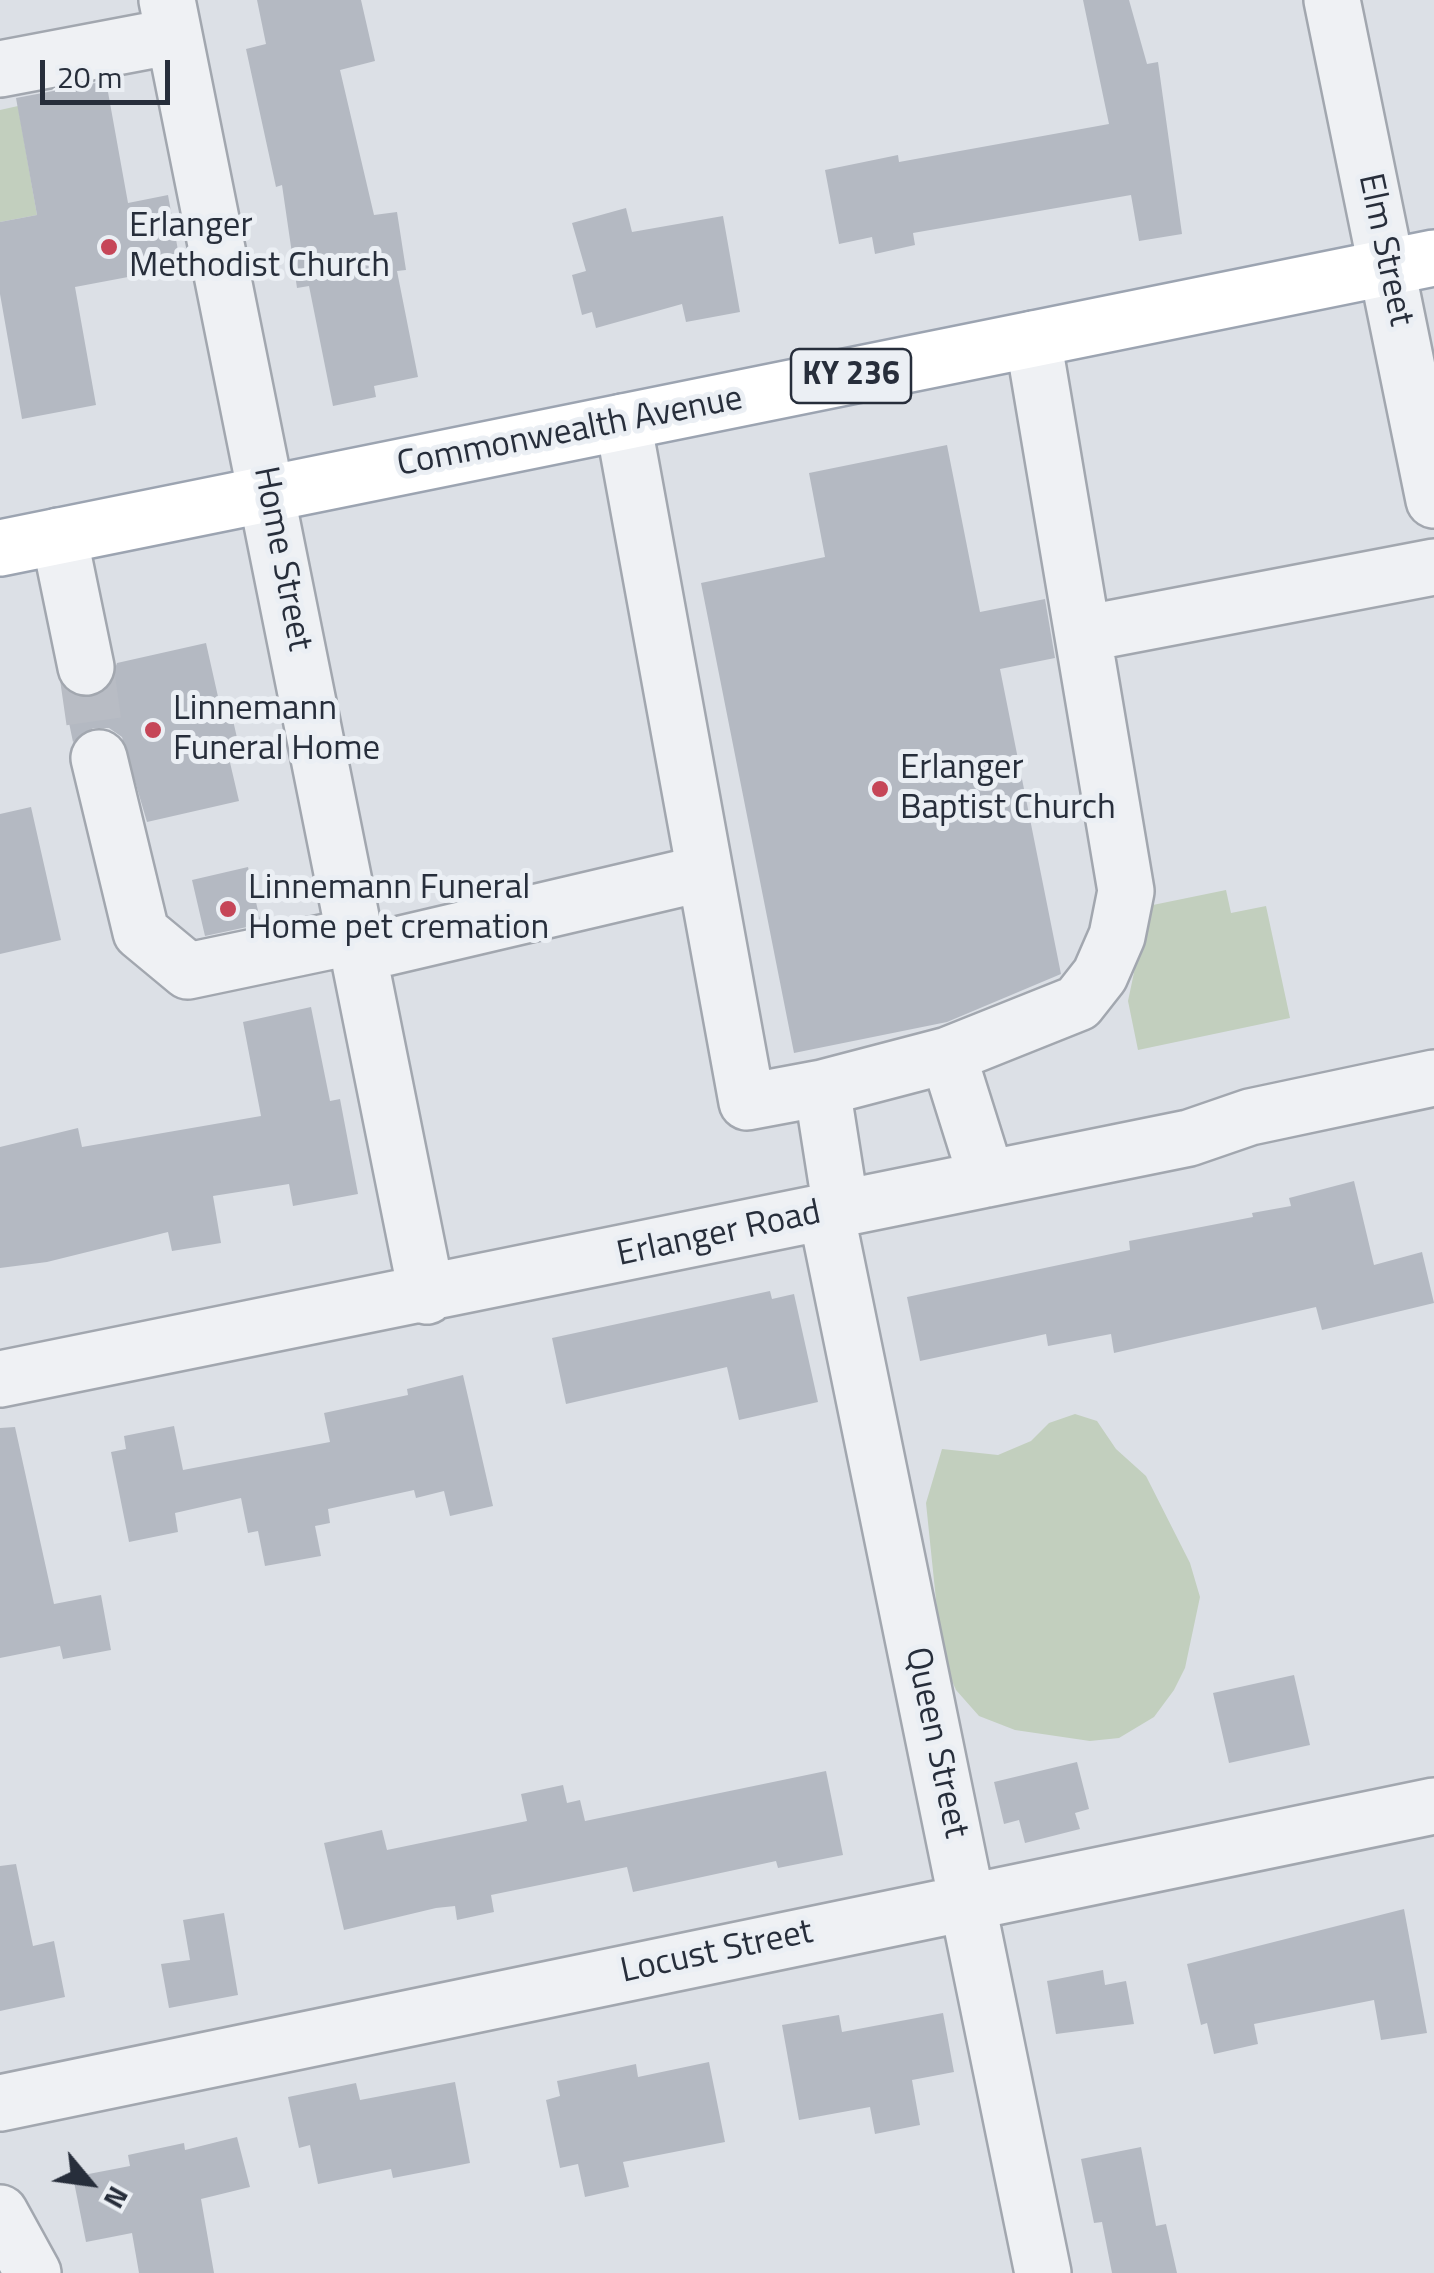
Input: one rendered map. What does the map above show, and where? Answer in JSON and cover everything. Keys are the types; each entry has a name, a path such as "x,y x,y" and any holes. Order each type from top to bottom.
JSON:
{"main road":[{"name":"Commonwealth Avenue","path":"0,548 1411,263"}],"street":[{"name":"Elm Street","path":"1332,0 1411,263 1434,500"},
{"path":"0,70 170,18"},
{"name":"Home Street","path":"170,18 427,1296"},
{"path":"623,422 746,1102 822,1088 948,1056 1078,1002 1100,975 1117,936 1126,892 1033,340"},
{"path":"59,536 86,667"},
{"path":"1083,634 1434,566"},
{"path":"100,758 141,932 188,971 357,945 704,873"},
{"path":"948,1056 986,1180"},
{"name":"Erlanger Road","path":"0,1379 427,1296 1189,1138 1250,1117 1434,1078"},
{"name":"Queen Street","path":"822,1088 834,1211 1043,2273"},
{"name":"Locust Street","path":"0,2103 1434,1806"},
{"path":"0,2214 33,2273"}],"green space":[{"path":"18,106 37,215 0,222 0,110"},
{"path":"1226,890 1231,913 1266,906 1290,1018 1138,1050 1128,1001 1148,906"},
{"path":"1075,1414 1097,1421 1116,1449 1146,1476 1190,1563 1200,1597 1185,1668 1154,1717 1119,1738 1090,1741 1015,1730 979,1716 956,1690 942,1658 926,1503 942,1449 998,1455 1031,1441 1049,1423"}],"building":[{"path":"257,0 361,0 375,61 340,70 374,215 397,212 406,270 397,271 418,377 374,386 376,397 333,406 309,286 297,288 282,185 276,187 246,49 266,44"},
{"path":"1083,0 1129,0 1147,64 1158,62 1182,234 1139,241 1131,195 913,233 915,245 875,254 872,237 839,244 825,170 898,155 899,162 1109,124"},
{"path":"106,81 128,203 168,195 181,267 75,287 96,405 22,419 0,294 0,222 37,215 16,98"},
{"path":"626,208 632,232 723,216 740,312 686,322 682,304 596,328 592,312 582,315 572,275 586,271 572,223"},
{"name":"Erlanger Baptist Church","path":"947,445 980,612 1045,599 1055,658 1000,669 1061,974 947,1022 794,1053 701,583 825,557 809,473"},
{"name":"Linnemann Funeral Home","path":"206,643 221,710 230,707 240,751 228,754 239,801 147,822 122,737 109,728 93,728 73,742 61,684 75,696 93,697 107,690 117,663"},
{"path":"31,807 61,940 0,954 0,814"},
{"name":"Linnemann Funeral Home pet cremation","path":"248,867 261,924 205,936 192,880"},
{"path":"311,1007 330,1101 340,1099 358,1194 293,1206 289,1184 213,1196 221,1243 172,1251 168,1232 47,1262 0,1268 0,1147 78,1128 82,1147 261,1116 243,1022"},
{"path":"1354,1181 1374,1265 1422,1252 1434,1303 1322,1330 1316,1307 1114,1353 1111,1334 1048,1346 1046,1334 920,1361 907,1297 1130,1250 1129,1241 1253,1217 1252,1213 1291,1206 1289,1198"},
{"path":"770,1291 772,1299 794,1294 818,1402 739,1420 727,1367 566,1404 552,1338"},
{"path":"463,1375 493,1506 450,1516 444,1491 416,1498 414,1490 328,1509 330,1523 315,1526 321,1556 265,1566 258,1531 248,1533 241,1498 175,1513 178,1532 129,1542 111,1452 126,1449 124,1436 174,1426 183,1470 330,1442 324,1413 408,1395 407,1389"},
{"path":"15,1427 54,1604 101,1595 111,1650 63,1659 60,1646 0,1658 0,1428"},
{"path":"1294,1675 1310,1745 1229,1763 1213,1693"},
{"path":"1077,1762 1089,1809 1075,1813 1080,1829 1025,1843 1019,1820 1004,1824 994,1782"},
{"path":"826,1771 843,1855 778,1868 776,1861 633,1892 627,1867 491,1895 494,1912 457,1920 455,1906 436,1908 344,1930 324,1843 382,1830 387,1850 527,1821 521,1794 563,1785 567,1803 580,1800 585,1821"},
{"path":"16,1864 33,1946 54,1941 65,1997 0,2011 0,1866"},
{"path":"1404,1909 1427,2033 1381,2040 1374,2000 1254,2024 1258,2044 1214,2054 1207,2023 1201,2025 1187,1964"},
{"path":"224,1913 238,1995 169,2008 161,1964 190,1960 183,1920"},
{"path":"1103,1970 1105,1985 1126,1981 1134,2024 1056,2034 1047,1981"},
{"path":"943,2013 954,2072 912,2080 920,2125 875,2134 870,2107 799,2120 782,2025 839,2015 842,2032"},
{"path":"709,2062 725,2142 623,2162 629,2187 585,2197 578,2164 560,2168 546,2100 560,2096 557,2081 636,2064 638,2077"},
{"path":"455,2082 470,2163 393,2178 391,2169 318,2184 310,2145 299,2148 288,2097 356,2083 360,2100"},
{"path":"237,2137 250,2187 201,2199 214,2273 139,2273 132,2233 86,2242 73,2177 130,2166 128,2155 184,2143 185,2150"},
{"path":"1141,2147 1156,2226 1166,2224 1177,2273 1112,2273 1102,2222 1094,2223 1081,2159"}],"tunnel":[{"path":"86,667 99,758"}],"place":[{"name":"Erlanger Methodist Church","path":"109,247"},
{"name":"Linnemann Funeral Home","path":"153,730"},
{"name":"Erlanger Baptist Church","path":"880,789"},
{"name":"Linnemann Funeral Home pet cremation","path":"228,909"}]}
